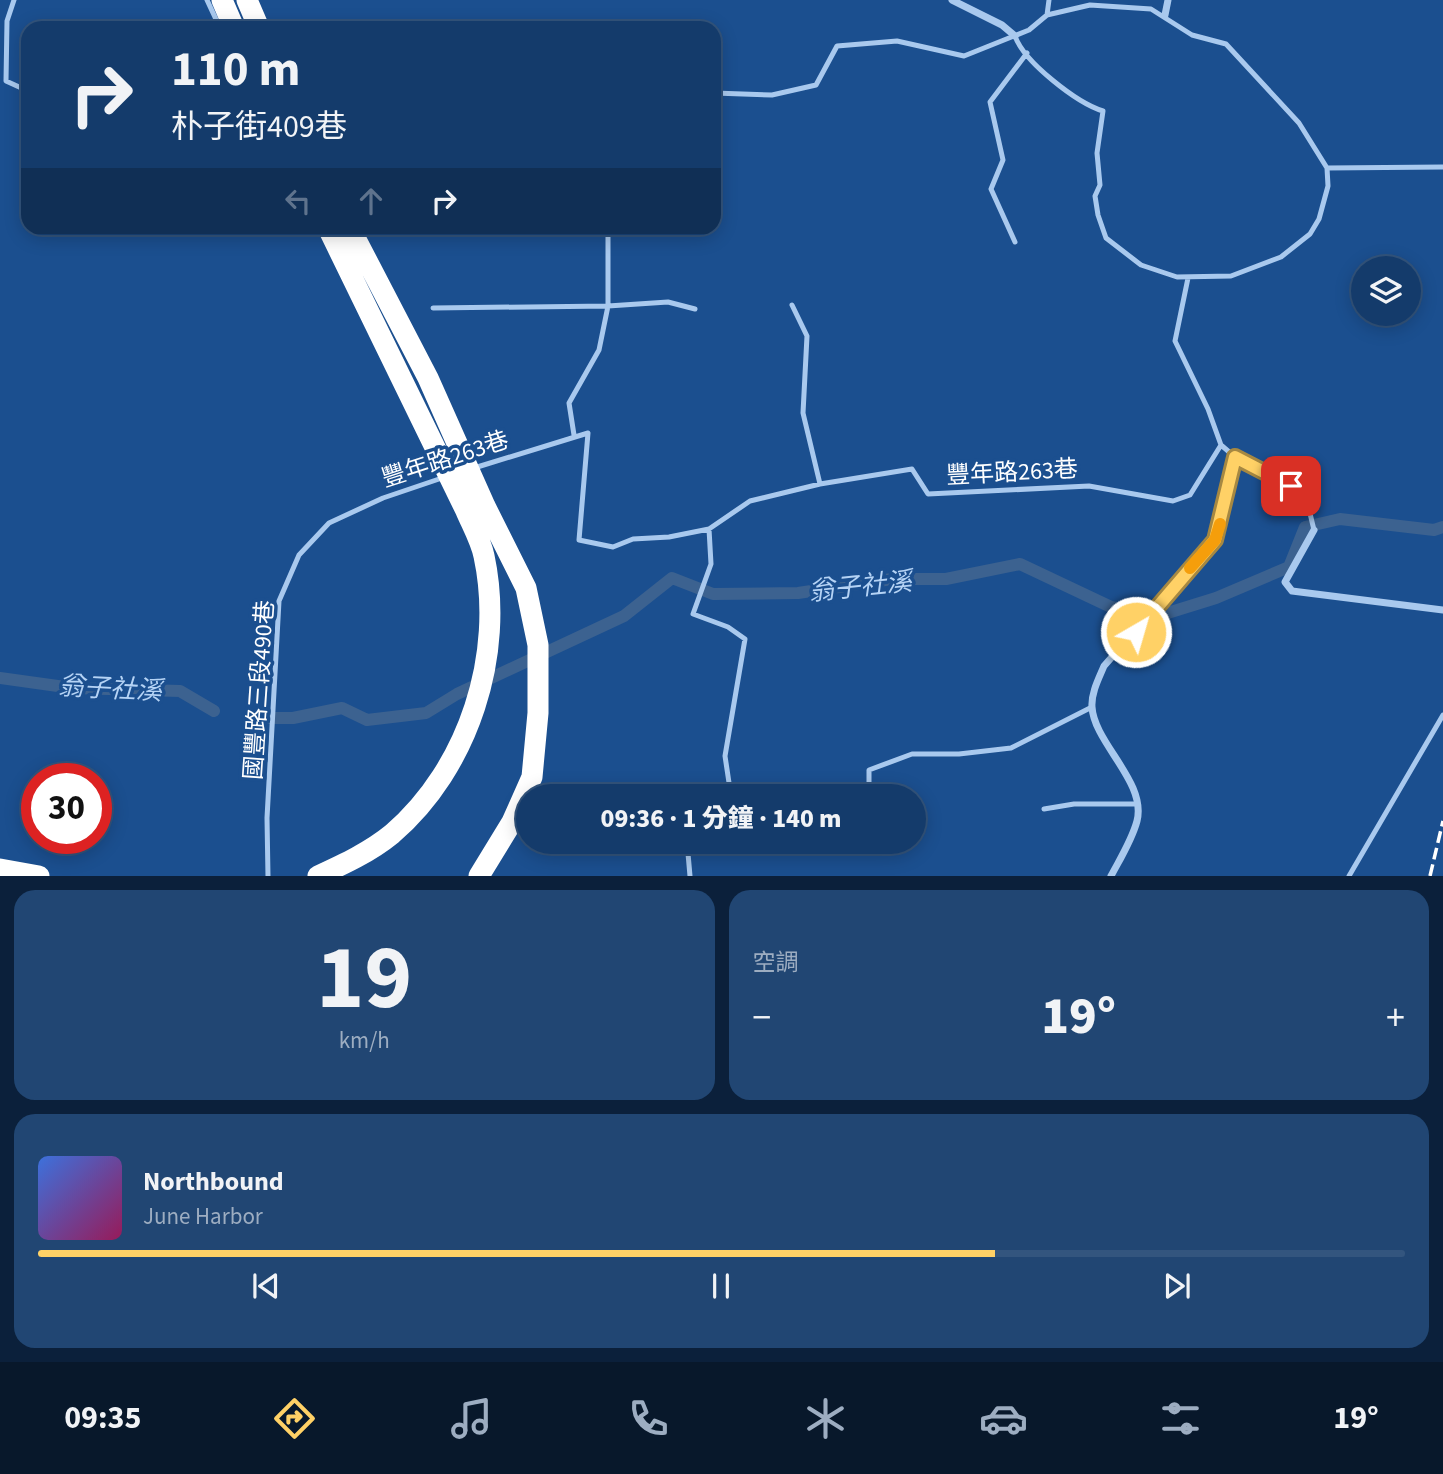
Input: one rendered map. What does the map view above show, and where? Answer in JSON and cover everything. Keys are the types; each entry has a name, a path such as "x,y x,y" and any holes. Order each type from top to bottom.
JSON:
{"highway":[{"path":"222,0 231,21"},
{"path":"247,0 256,21"},
{"path":"317,876 355,859 391,834 439,779 457,748 476,703 489,643 484,554 466,511 331,235"},
{"path":"354,235 428,378 485,506 513,559 526,588 538,645 538,706 532,778 512,822 479,876"},
{"path":"0,869 39,876"}],"street":[{"path":"952,0 1002,25 1016,36"},
{"path":"1165,15 1168,0"},
{"path":"1111,876 1138,820 1128,780 1103,738 1091,707 1104,666 1215,540 1235,457"},
{"path":"1314,530 1285,582 1292,591 1443,610"}],"lane":[{"path":"14,0 7,21 6,81 21,88"},
{"path":"207,0 217,21"},
{"path":"1047,15 1049,0"},
{"path":"721,93 772,95 816,85 837,46 897,41 964,56 1029,30 1047,15 1090,5 1151,9 1165,15 1192,35 1226,44 1299,122 1327,168 1328,186 1318,219 1297,246 1261,267 1231,276 1188,278 1141,265 1106,238 1096,196 1100,185 1097,152 1103,111 1090,107 1052,81 1016,36"},
{"path":"1015,242 991,189 1003,160 990,102 1027,53"},
{"path":"1327,168 1443,167"},
{"name":"豐年路263巷","path":"574,435 569,403 599,350 608,306 608,235"},
{"path":"1188,278 1175,341 1208,409 1221,445 1235,457 1300,491 1313,519 1314,530"},
{"path":"433,308 608,306 668,302 695,309"},
{"path":"792,304 807,336 803,413 820,484"},
{"name":"豐年路263巷","path":"329,523 383,498 574,435 588,433 579,540 613,547 634,539 669,537 709,529 750,501 820,484 912,469 928,494 1089,486 1173,501 1190,495 1221,445"},
{"name":"國豐路三段490巷","path":"268,876 267,818 279,601 299,555 329,523"},
{"path":"709,529 710,564 693,614 728,628 745,639 725,756 729,784"},
{"path":"869,784 869,769 912,754 959,754 1011,748 1091,707"},
{"path":"1349,876 1443,715"},
{"path":"1044,809 1074,804 1136,804"},
{"path":"688,854 690,876"}],"waterway":[{"name":"翁子社溪","path":"269,718 293,718 342,708 367,720 426,713 457,694 624,616 672,578 713,594 798,593 892,579 946,579 1020,564 1111,607 1158,616 1216,598 1289,567 1305,527 1340,519 1434,530 1443,527"},
{"name":"翁子社溪","path":"0,678 72,688 180,691 214,711"}],"railway":[{"path":"1430,876 1443,821"}],"slow traffic":[{"path":"1190,568 1215,540 1220,524"}],"route":[{"path":"1136,632 1215,540 1235,457 1291,486"}]}
